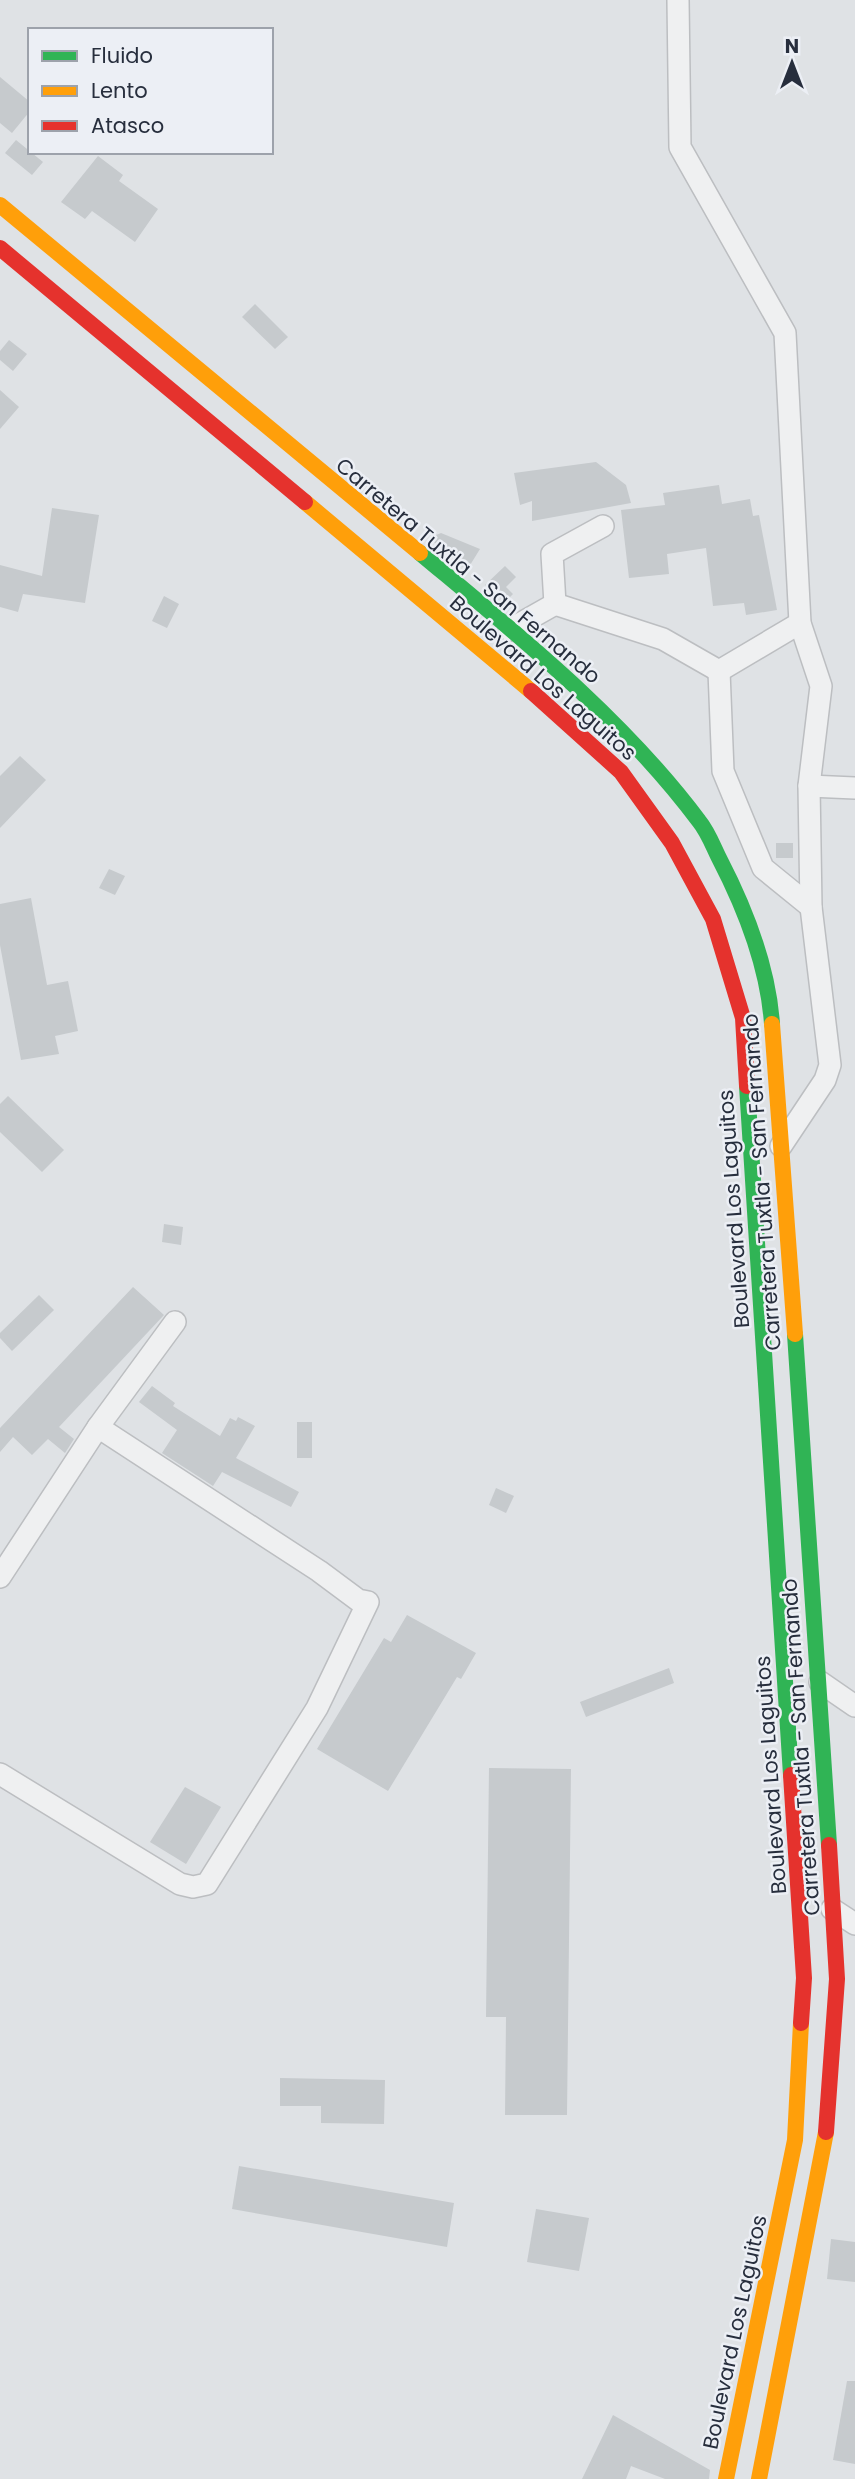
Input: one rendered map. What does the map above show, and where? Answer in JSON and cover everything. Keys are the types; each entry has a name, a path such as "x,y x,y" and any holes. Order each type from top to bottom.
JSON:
{"main road":[{"name":"Carretera Tuxtla - San Fernando","path":"0,205 542,655 642,753 701,823 747,912 771,1007 820,1682 837,1979 826,2133 759,2479"},
{"name":"Boulevard Los Laguitos","path":"0,248 522,684 621,772 672,843 713,919 743,1018 804,1978 795,2140 726,2479"},
{"path":"794,1808 826,1807"}],"street":[{"path":"678,0 680,147 785,333 800,623 821,686 809,786 811,907 830,1065 825,1080 780,1146"},
{"path":"555,604 552,554 603,526"},
{"path":"509,630 555,604 663,639 719,671"},
{"path":"719,671 800,623"},
{"path":"719,671 723,771 763,868 811,907"},
{"path":"809,786 855,789"},
{"path":"0,1577 98,1427 175,1322"},
{"path":"0,1774 180,1884 193,1887 207,1884 317,1708 368,1602 358,1600 319,1571 98,1427"},
{"path":"820,1682 855,1706"},
{"path":"832,1909 855,1924"}],"building":[{"path":"0,77 28,100 28,113 12,133 0,123"},
{"path":"16,140 28,150 28,154 33,154 43,162 32,175 5,153"},
{"path":"98,156 123,175 119,181 158,209 135,242 92,211 85,219 61,202"},
{"path":"255,304 288,337 275,349 242,317"},
{"path":"9,340 27,354 13,371 0,360 0,351"},
{"path":"0,390 19,407 0,429"},
{"path":"596,462 626,485 631,503 532,521 532,501 520,505 514,473"},
{"path":"719,485 722,504 750,499 753,516 759,515 777,610 746,615 744,603 713,606 706,548 667,554 669,574 629,578 621,510 665,505 663,493"},
{"path":"52,508 99,515 85,603 23,594 18,612 0,607 0,565 42,576"},
{"path":"441,533 480,549 467,570 429,538"},
{"path":"505,566 516,577 506,587 513,594 505,602 485,585"},
{"path":"164,596 179,604 167,628 152,621"},
{"path":"20,756 46,780 0,828 0,776"},
{"path":"776,843 793,843 793,858 776,858"},
{"path":"109,869 125,876 115,895 99,888"},
{"path":"31,898 47,985 68,981 78,1031 55,1036 59,1054 21,1060 0,945 0,904"},
{"path":"8,1096 64,1150 42,1172 0,1132 0,1104"},
{"path":"164,1224 183,1227 181,1245 162,1242"},
{"path":"133,1287 164,1315 59,1427 74,1439 65,1453 48,1439 32,1455 13,1437 0,1452 0,1428"},
{"path":"39,1295 54,1310 12,1351 0,1338 0,1333"},
{"path":"152,1386 175,1403 173,1406 220,1436 230,1418 236,1421 238,1417 255,1426 236,1458 299,1492 291,1507 222,1472 213,1486 162,1453 177,1430 139,1402"},
{"path":"297,1422 312,1422 312,1458 297,1458"},
{"path":"496,1488 514,1496 506,1513 489,1505"},
{"path":"407,1615 476,1653 461,1679 457,1677 388,1791 317,1749 384,1638 391,1642"},
{"path":"669,1668 674,1683 586,1717 580,1702"},
{"path":"489,1768 571,1769 567,2115 505,2115 506,2017 486,2017"},
{"path":"185,1787 221,1807 186,1864 150,1842"},
{"path":"280,2078 385,2080 384,2124 321,2123 321,2106 280,2106"},
{"path":"239,2166 454,2203 447,2247 232,2209"},
{"path":"536,2209 589,2218 579,2271 527,2262"},
{"path":"831,2239 855,2242 855,2282 827,2279"},
{"path":"847,2381 855,2381 855,2464 833,2460"},
{"path":"613,2415 710,2470 709,2479 665,2479 631,2466 626,2479 582,2479"}],"traffic: fast":[{"path":"420,553 531,647 603,713 669,783 702,825 738,898 754,939 766,981 772,1024"},
{"path":"747,1086 791,1775"},
{"path":"795,1334 829,1845"}],"traffic: slow":[{"path":"0,205 420,553"},
{"path":"305,502 531,691"},
{"path":"772,1024 795,1334"},
{"path":"726,2479 795,2140 801,2023"},
{"path":"759,2479 826,2132"}],"traffic: jam":[{"path":"0,248 305,502"},
{"path":"531,691 621,772 672,843 713,919 743,1018 747,1086"},
{"path":"791,1775 804,1978 801,2023"},
{"path":"826,2132 837,1979 829,1845"}]}
